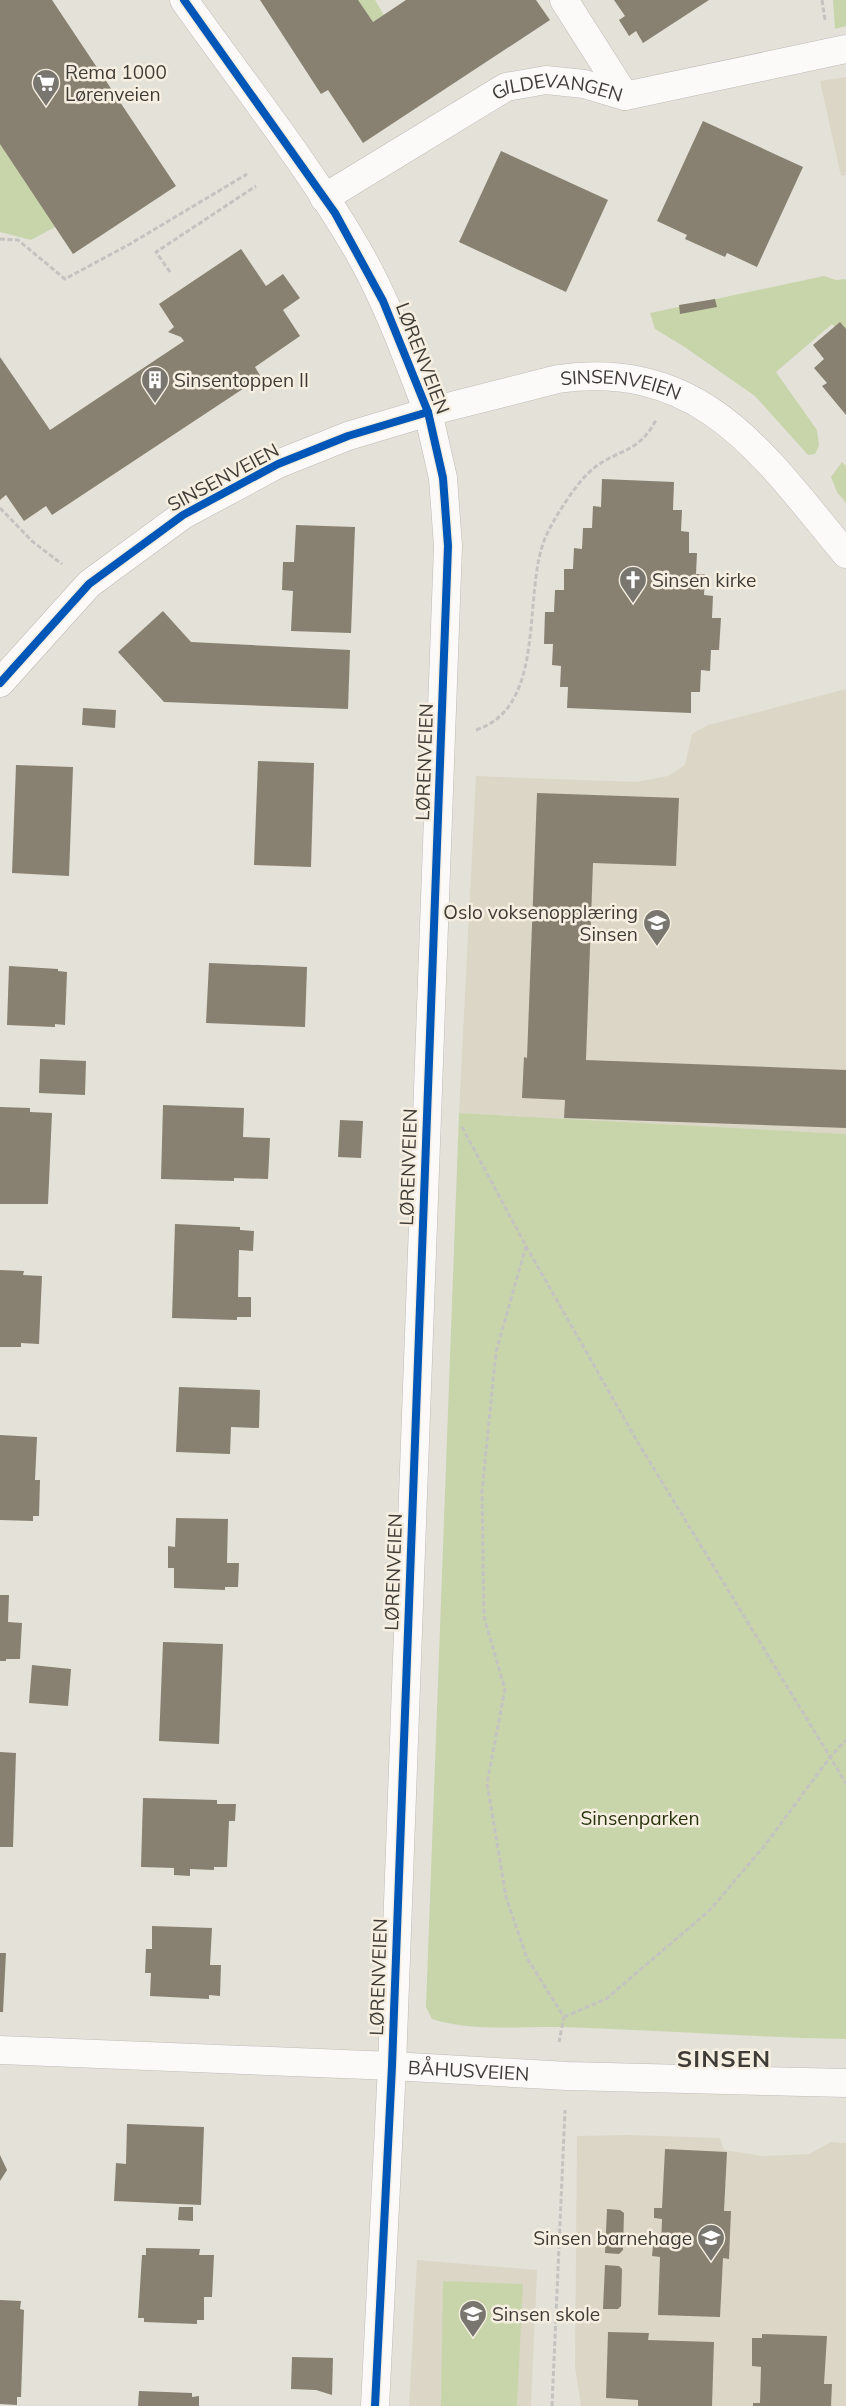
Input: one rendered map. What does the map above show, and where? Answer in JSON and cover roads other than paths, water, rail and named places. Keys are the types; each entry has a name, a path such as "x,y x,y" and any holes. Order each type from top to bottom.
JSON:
{"street":[{"name":"LØRENVEIEN","path":"184,0 324,198 358,251 395,326 428,412 443,478 447,515 448,546 392,2066 375,2406"},
{"path":"564,0 625,96"},
{"name":"GILDEVANGEN","path":"324,198 506,87 546,80 584,84 625,96 846,49"},
{"name":"SINSENVEIEN","path":"0,683 88,584 183,515 278,464 348,436 428,412 525,387 579,376 624,378 670,390 694,400 736,429 764,456 846,554"},
{"name":"BÅHUSVEIEN","path":"0,2050 392,2066 567,2076 846,2083"}],"place":[{"name":"Rema 1000 Lørenveien","path":"46,107"},
{"name":"Sinsentoppen II","path":"155,404"},
{"name":"Sinsen kirke","path":"633,604"},
{"name":"Oslo voksenopplæring Sinsen","path":"657,947"},
{"name":"Sinsen barnehage","path":"711,2262"},
{"name":"Sinsen skole","path":"473,2338"}],"district":[{"name":"SINSEN","path":"724,2059"}],"park label":[{"name":"Sinsenparken","path":"640,1818"}]}
